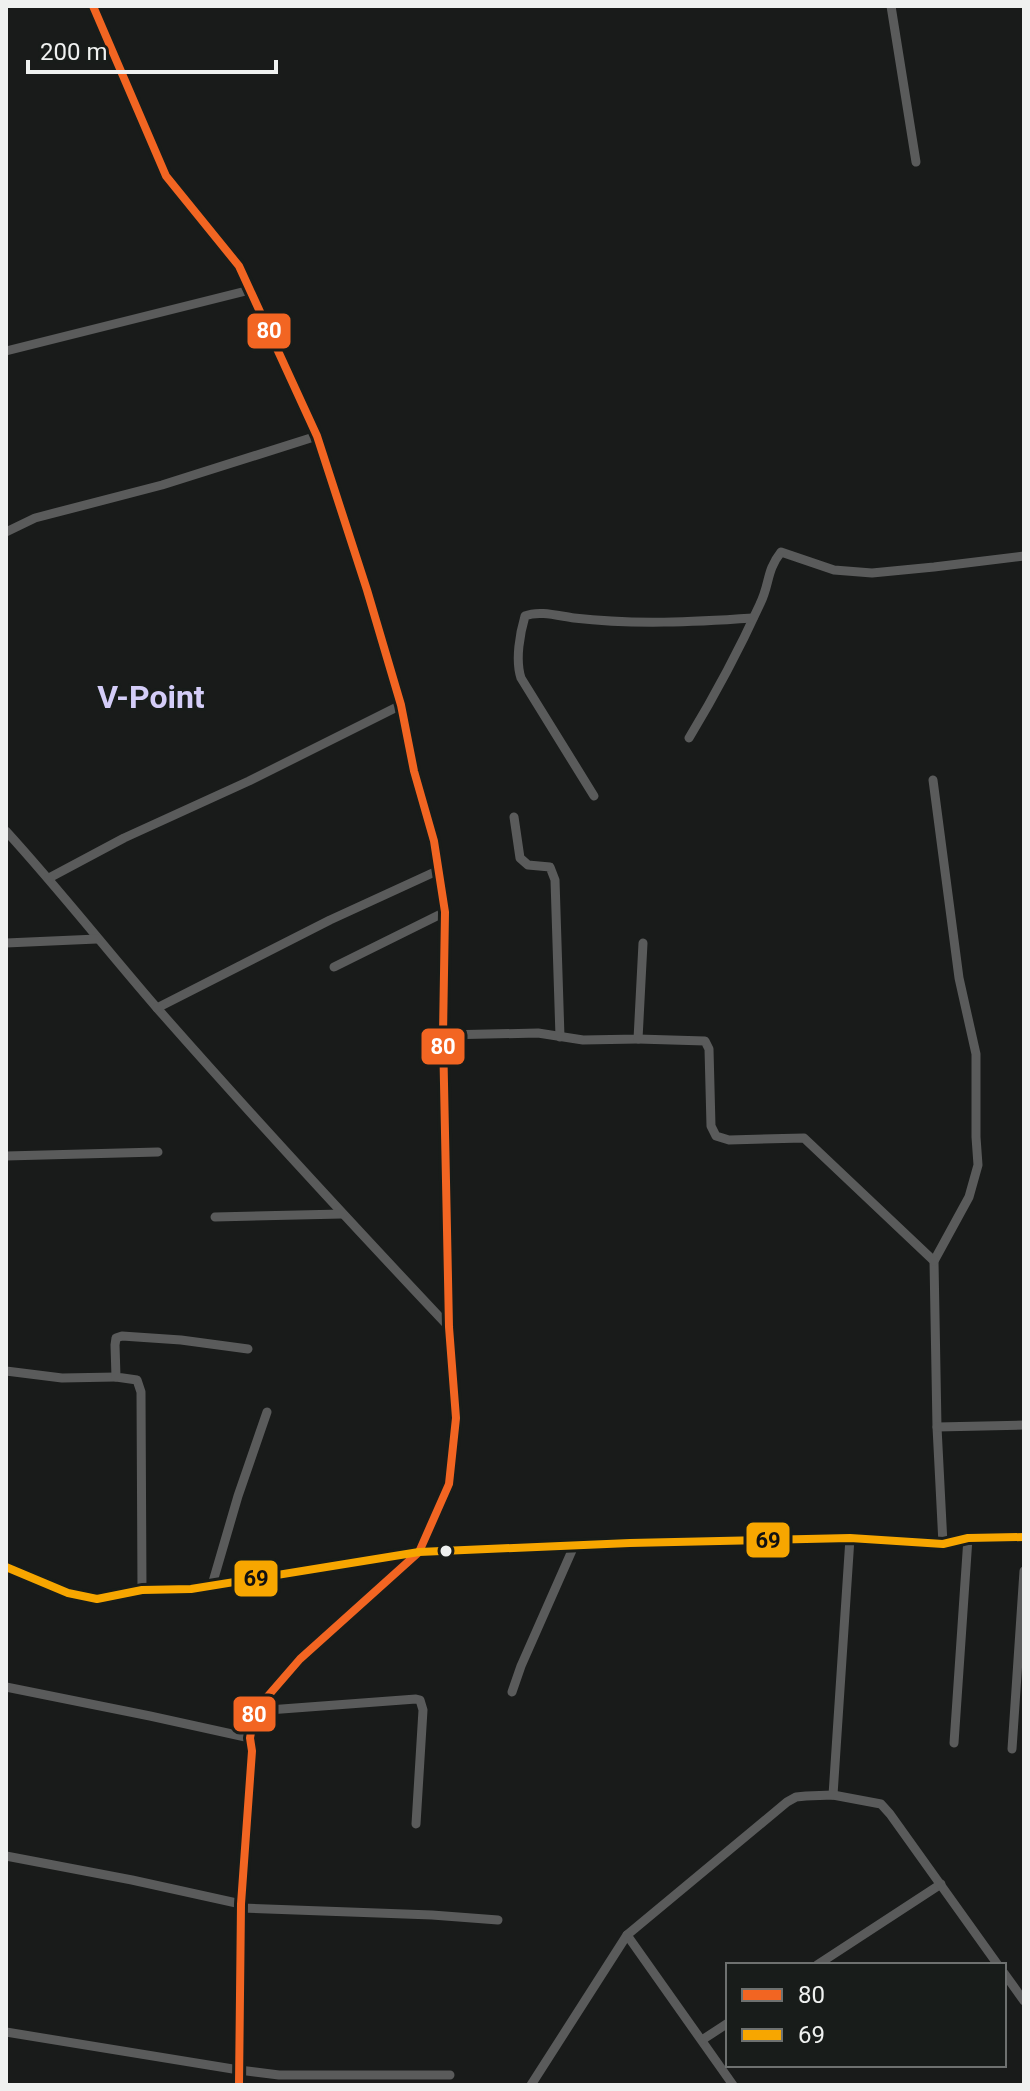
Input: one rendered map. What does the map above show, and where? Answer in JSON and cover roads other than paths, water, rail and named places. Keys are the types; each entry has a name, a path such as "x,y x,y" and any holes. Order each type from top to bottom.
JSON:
{"street":[{"path":"93,6 166,176 239,266 317,436 401,705 414,771 434,841 445,912 443,1035 449,1327 456,1418 449,1484 419,1552 300,1659 255,1711 250,1738 252,1751 242,1906 239,2085"},
{"path":"891,6 916,162"},
{"path":"6,351 250,290"},
{"path":"6,532 35,518 162,485 317,436"},
{"path":"689,738 763,599 771,564 781,552 834,570 872,573 1024,556"},
{"path":"594,796 521,678 518,670 525,616 536,613 593,620 672,623 753,618"},
{"path":"49,878 124,838 263,775 401,705"},
{"path":"933,780 959,978 976,1054 978,1165 969,1197 934,1261 943,1544"},
{"path":"514,817 520,858 528,865 550,867 555,880 560,1037"},
{"path":"6,831 157,1008 342,1214 449,1327"},
{"path":"157,1008 330,920 439,870"},
{"path":"334,967 445,912"},
{"path":"6,943 97,939"},
{"path":"638,1039 643,943"},
{"path":"443,1035 538,1033 602,1041 705,1041 709,1049 711,1126 716,1136 729,1140 804,1138 934,1261"},
{"path":"6,1156 158,1152"},
{"path":"215,1217 342,1214"},
{"path":"116,1377 116,1338 122,1336 248,1349"},
{"path":"6,1371 62,1378 116,1377 137,1380 141,1392 142,1590"},
{"path":"212,1585 267,1412"},
{"path":"937,1427 1024,1425"},
{"path":"6,1567 68,1593 97,1599 142,1590 191,1589 419,1552 850,1538 943,1544 968,1538 1024,1537"},
{"path":"833,1795 850,1538"},
{"path":"954,1743 968,1538"},
{"path":"512,1692 574,1546"},
{"path":"1012,1749 1024,1571"},
{"path":"6,1687 250,1738"},
{"path":"255,1711 420,1700 423,1710 416,1824"},
{"path":"531,2085 627,1935 796,1797 833,1795 881,1804 997,1963"},
{"path":"6,1856 132,1880 242,1906 498,1920"},
{"path":"820,1963 941,1884"},
{"path":"627,1935 733,2085"},
{"path":"1006,1976 1024,2001"},
{"path":"702,2040 726,2024"},
{"path":"6,2032 279,2075 450,2075"}],"district":[{"name":"V-Point","path":"151,697"}]}
